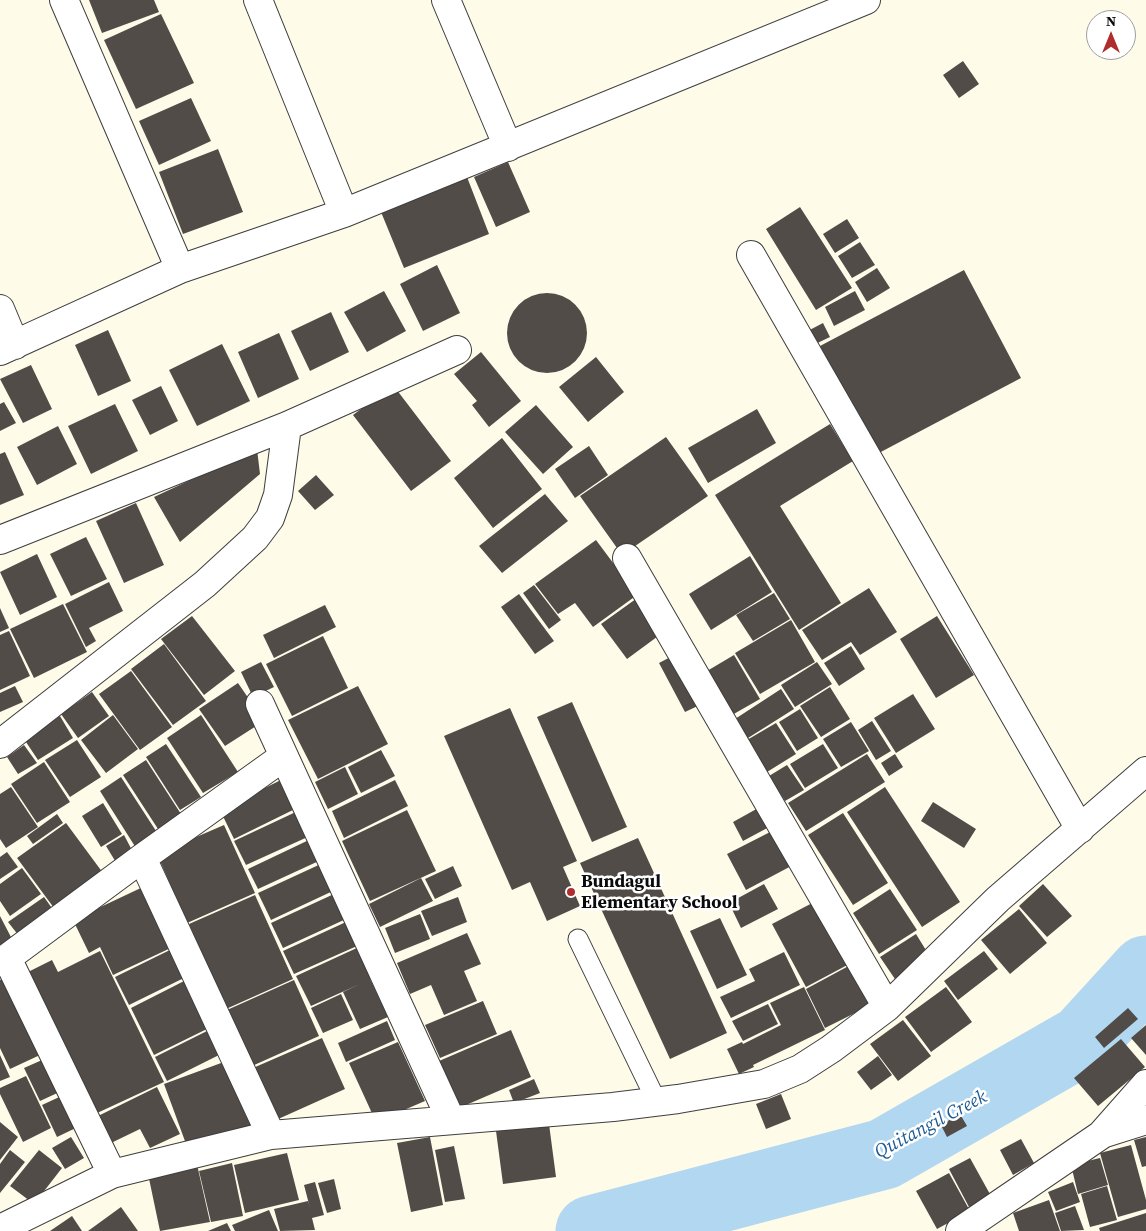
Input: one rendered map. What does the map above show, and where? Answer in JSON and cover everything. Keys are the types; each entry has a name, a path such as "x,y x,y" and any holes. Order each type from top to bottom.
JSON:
{"street":[{"path":"64,0 180,269"},
{"path":"258,0 344,213"},
{"path":"446,0 508,147"},
{"path":"0,309 7,348 180,269 344,213 866,0"},
{"path":"751,255 1080,829"},
{"path":"0,540 286,426 457,350"},
{"path":"0,744 205,584 255,538 270,518 278,495 286,426"},
{"path":"627,558 887,1007"},
{"path":"260,704 451,1120"},
{"path":"112,1174 3,960 283,757"},
{"path":"0,1230 112,1174 271,1135 657,1102 764,1084 800,1069 831,1050 887,1007 998,900 1146,771"},
{"path":"142,858 271,1135"},
{"path":"960,1231 1101,1135 1146,1084"},
{"path":"1101,1135 1146,1120"}],"lane":[{"path":"578,939 657,1102"}],"building":[{"path":"89,0 154,0 159,12 102,33"},
{"path":"161,14 194,83 136,109 104,40"},
{"path":"963,61 979,84 959,98 943,75"},
{"path":"191,98 211,141 159,165 139,121"},
{"path":"218,149 243,212 183,234 159,172"},
{"path":"508,162 530,212 496,227 474,177"},
{"path":"467,177 489,234 404,268 381,212"},
{"path":"800,207 852,288 816,310 766,229"},
{"path":"847,219 859,238 835,253 823,234"},
{"path":"860,242 875,265 852,278 838,256"},
{"path":"437,265 460,313 423,331 400,284"},
{"path":"877,268 890,288 867,302 855,282"},
{"path":"964,270 1021,378 877,454 820,346"},
{"path":"384,291 406,331 367,352 344,312"},
{"path":"855,291 865,310 834,326 825,307"},
{"path":"547,293 562,296 575,305 584,318 587,333 584,348 575,361 562,370 547,373 532,370 519,361 510,348 507,333 510,318 519,305 532,296"},
{"path":"331,312 349,352 310,371 291,331"},
{"path":"823,323 830,337 809,347 802,334"},
{"path":"108,330 131,381 98,396 75,345"},
{"path":"279,333 299,379 258,398 238,352"},
{"path":"222,344 250,401 197,426 169,370"},
{"path":"481,352 521,401 489,427 472,405 477,401 454,374"},
{"path":"596,357 624,392 588,422 559,387"},
{"path":"31,365 52,409 23,423 0,379"},
{"path":"393,385 451,461 411,491 353,415"},
{"path":"161,386 178,421 150,435 132,400"},
{"path":"4,402 16,423 0,431 0,404"},
{"path":"115,404 138,451 91,474 68,426"},
{"path":"536,405 573,447 543,474 505,432"},
{"path":"757,409 776,443 708,483 688,448"},
{"path":"830,424 853,461 780,506 841,603 799,630 715,495"},
{"path":"58,426 77,464 37,485 17,447"},
{"path":"666,437 708,496 622,555 580,496"},
{"path":"502,438 542,489 493,528 454,478"},
{"path":"589,446 608,475 575,498 555,469"},
{"path":"257,449 260,474 180,542 154,497"},
{"path":"5,452 24,495 0,505 0,454"},
{"path":"316,475 334,495 315,510 298,491"},
{"path":"545,494 568,521 502,573 479,546"},
{"path":"136,503 164,565 124,583 96,521"},
{"path":"86,537 107,579 71,596 50,554"},
{"path":"596,540 637,595 593,627 575,603 558,614 535,584"},
{"path":"37,554 57,597 20,615 0,572"},
{"path":"750,556 772,592 711,630 689,594"},
{"path":"109,582 123,611 89,628 96,641 86,647 65,604"},
{"path":"534,585 561,620 549,629 523,593"},
{"path":"869,588 897,632 860,655 851,642 822,660 802,630"},
{"path":"774,593 790,619 753,641 736,615"},
{"path":"519,594 554,641 535,654 501,607"},
{"path":"640,596 665,631 627,659 601,624"},
{"path":"63,604 87,652 34,678 10,629"},
{"path":"325,605 336,627 274,658 263,635"},
{"path":"0,608 9,628 0,632"},
{"path":"192,616 235,671 204,695 161,639"},
{"path":"937,616 974,675 936,698 900,639"},
{"path":"791,620 815,662 760,694 735,653"},
{"path":"9,631 30,676 0,690 0,635"},
{"path":"323,636 348,688 292,716 266,664"},
{"path":"164,644 206,701 173,725 131,669"},
{"path":"851,646 865,669 839,686 824,663"},
{"path":"678,653 704,703 685,712 659,663"},
{"path":"734,655 760,699 732,715 707,671"},
{"path":"261,662 274,687 253,697 241,672"},
{"path":"817,662 832,684 795,707 781,685"},
{"path":"131,671 172,727 140,750 99,694"},
{"path":"238,683 264,721 225,746 199,709"},
{"path":"15,686 23,702 0,712 0,693"},
{"path":"358,686 388,744 318,779 288,720"},
{"path":"830,687 850,719 821,737 800,706"},
{"path":"781,689 794,709 748,738 735,719"},
{"path":"92,692 109,716 78,738 61,714"},
{"path":"913,694 935,729 896,753 874,718"},
{"path":"572,702 627,827 592,842 537,717"},
{"path":"510,708 577,861 563,867 580,906 547,921 530,882 512,890 444,736"},
{"path":"800,709 818,738 797,751 779,722"},
{"path":"113,715 138,749 106,773 81,740"},
{"path":"201,715 238,772 203,793 167,738"},
{"path":"60,716 73,738 38,760 24,739"},
{"path":"872,721 891,751 876,760 858,730"},
{"path":"851,722 869,751 841,767 823,739"},
{"path":"776,723 796,754 767,772 747,740"},
{"path":"77,740 101,777 70,797 45,760"},
{"path":"166,744 201,797 180,810 146,757"},
{"path":"823,744 838,768 805,788 790,764"},
{"path":"24,745 37,763 18,774 7,757"},
{"path":"381,750 395,776 361,793 348,767"},
{"path":"867,754 885,782 806,831 788,803"},
{"path":"895,754 903,767 889,776 881,763"},
{"path":"146,760 181,814 158,829 123,775"},
{"path":"44,762 70,802 37,823 11,784"},
{"path":"787,765 804,790 785,801 769,776"},
{"path":"345,767 358,794 328,809 315,782"},
{"path":"121,777 158,834 136,848 100,791"},
{"path":"281,780 295,809 234,839 220,810"},
{"path":"395,780 408,806 344,838 332,811"},
{"path":"11,787 38,827 6,848 0,839 0,794"},
{"path":"885,787 960,902 922,927 847,812"},
{"path":"933,802 976,829 964,848 921,821"},
{"path":"103,803 122,834 101,847 82,816"},
{"path":"760,807 771,826 743,841 733,822"},
{"path":"300,810 312,835 246,865 234,841"},
{"path":"407,810 436,871 370,901 342,841"},
{"path":"843,813 888,883 853,905 808,835"},
{"path":"57,814 63,823 33,844 27,836"},
{"path":"66,823 103,873 54,908 17,858"},
{"path":"224,825 255,893 187,923 157,854"},
{"path":"776,829 795,864 746,890 727,854"},
{"path":"124,835 134,854 117,864 106,846"},
{"path":"638,838 727,1033 670,1059 580,863"},
{"path":"311,839 321,860 258,889 248,869"},
{"path":"7,852 18,867 0,879 0,857"},
{"path":"323,863 335,890 271,920 258,893"},
{"path":"453,866 462,886 435,899 425,879"},
{"path":"22,868 41,894 10,916 0,901 0,884"},
{"path":"421,878 433,901 380,927 369,904"},
{"path":"764,884 778,909 741,928 729,903"},
{"path":"1043,884 1072,916 1047,937 1019,906"},
{"path":"145,886 175,946 113,975 100,947 89,953 73,920"},
{"path":"890,889 917,930 879,954 853,913"},
{"path":"334,894 346,919 283,948 271,923"},
{"path":"255,895 293,979 226,1009 189,924"},
{"path":"44,897 54,911 19,936 8,922"},
{"path":"458,897 467,922 432,936 421,911"},
{"path":"820,899 853,962 806,987 772,924"},
{"path":"1019,909 1047,943 1010,974 981,940"},
{"path":"420,914 430,939 395,953 385,928"},
{"path":"0,916 12,939 0,945"},
{"path":"720,918 747,975 717,989 690,931"},
{"path":"346,922 357,946 294,974 283,951"},
{"path":"467,933 481,964 464,971 477,1001 444,1015 431,985 410,994 397,963"},
{"path":"916,934 932,960 897,982 880,957"},
{"path":"176,947 190,975 129,1005 115,977"},
{"path":"359,947 374,977 370,979 388,1017 360,1029 343,992 360,984 311,1006 296,976"},
{"path":"100,951 164,1082 95,1114 26,973 52,960 58,972"},
{"path":"984,951 998,969 958,1000 944,981"},
{"path":"784,952 800,985 731,1018 720,997 755,981 749,969"},
{"path":"856,962 877,1002 825,1028 806,989"},
{"path":"5,978 40,1055 10,1069 0,1048 0,980"},
{"path":"190,978 213,1026 154,1055 131,1008"},
{"path":"294,980 319,1036 252,1066 227,1010"},
{"path":"804,987 825,1030 753,1065 754,1067 739,1074 727,1049 742,1042 743,1044 781,1025 770,1003"},
{"path":"946,987 972,1022 931,1052 905,1017"},
{"path":"341,994 353,1020 323,1033 311,1008"},
{"path":"483,1001 497,1034 440,1058 425,1025"},
{"path":"768,1004 778,1024 743,1041 732,1021"},
{"path":"1128,1008 1138,1019 1104,1048 1095,1037"},
{"path":"903,1020 931,1056 898,1081 870,1044"},
{"path":"387,1021 395,1040 346,1062 338,1043"},
{"path":"1146,1025 1146,1055 1131,1038"},
{"path":"215,1027 227,1051 167,1081 155,1057"},
{"path":"511,1030 531,1077 459,1108 439,1061"},
{"path":"322,1038 345,1089 276,1120 253,1068"},
{"path":"1121,1039 1145,1067 1098,1106 1074,1078"},
{"path":"398,1042 425,1101 376,1122 349,1063"},
{"path":"0,1055 10,1077 0,1081"},
{"path":"51,1056 66,1089 40,1101 24,1068"},
{"path":"878,1056 892,1075 871,1090 857,1072"},
{"path":"232,1059 257,1127 189,1152 164,1084"},
{"path":"26,1076 51,1128 23,1142 0,1094 0,1088"},
{"path":"534,1079 540,1093 514,1103 509,1090"},
{"path":"157,1087 180,1134 150,1148 140,1129 111,1143 98,1116"},
{"path":"68,1093 82,1125 57,1137 42,1105"},
{"path":"781,1094 791,1119 766,1129 756,1104"},
{"path":"960,1114 967,1126 947,1137 941,1125"},
{"path":"0,1122 18,1137 0,1160"},
{"path":"549,1124 556,1177 503,1184 496,1131"},
{"path":"71,1137 84,1158 65,1169 52,1148"},
{"path":"430,1137 443,1205 411,1212 397,1143"},
{"path":"1146,1137 1146,1166 1142,1167 1134,1140"},
{"path":"1021,1139 1034,1163 1013,1175 1000,1150"},
{"path":"1131,1145 1146,1200 1146,1209 1118,1217 1100,1153"},
{"path":"454,1146 465,1199 445,1202 435,1150"},
{"path":"10,1150 25,1162 0,1193 0,1164"},
{"path":"39,1150 62,1168 34,1204 10,1186"},
{"path":"287,1153 299,1200 245,1213 234,1165"},
{"path":"970,1158 991,1196 969,1207 949,1169"},
{"path":"1100,1158 1108,1185 1078,1194 1071,1165"},
{"path":"196,1160 210,1222 160,1231 147,1169"},
{"path":"232,1163 243,1216 211,1222 199,1171"},
{"path":"949,1173 970,1211 937,1229 916,1191"},
{"path":"334,1179 341,1209 327,1213 318,1183"},
{"path":"315,1182 324,1215 312,1218 315,1230 280,1231 274,1209 308,1201 310,1208 304,1185"},
{"path":"1073,1182 1080,1202 1056,1211 1048,1192"},
{"path":"1107,1186 1117,1220 1090,1227 1081,1194"},
{"path":"1049,1200 1060,1231 1019,1231 1013,1213"},
{"path":"1075,1206 1084,1230 1061,1231 1055,1213"},
{"path":"121,1207 138,1231 88,1231"},
{"path":"269,1210 278,1231 235,1231 232,1225"},
{"path":"1146,1213 1146,1231 1100,1231 1099,1228"},
{"path":"72,1216 82,1231 50,1231"},
{"path":"227,1223 231,1231 208,1231"}],"waterway":[{"name":"Quitangil Creek","path":"591,1231 884,1154 1083,1040 1146,971"}],"place":[{"name":"Bundagul Elementary School","path":"571,892"}]}
